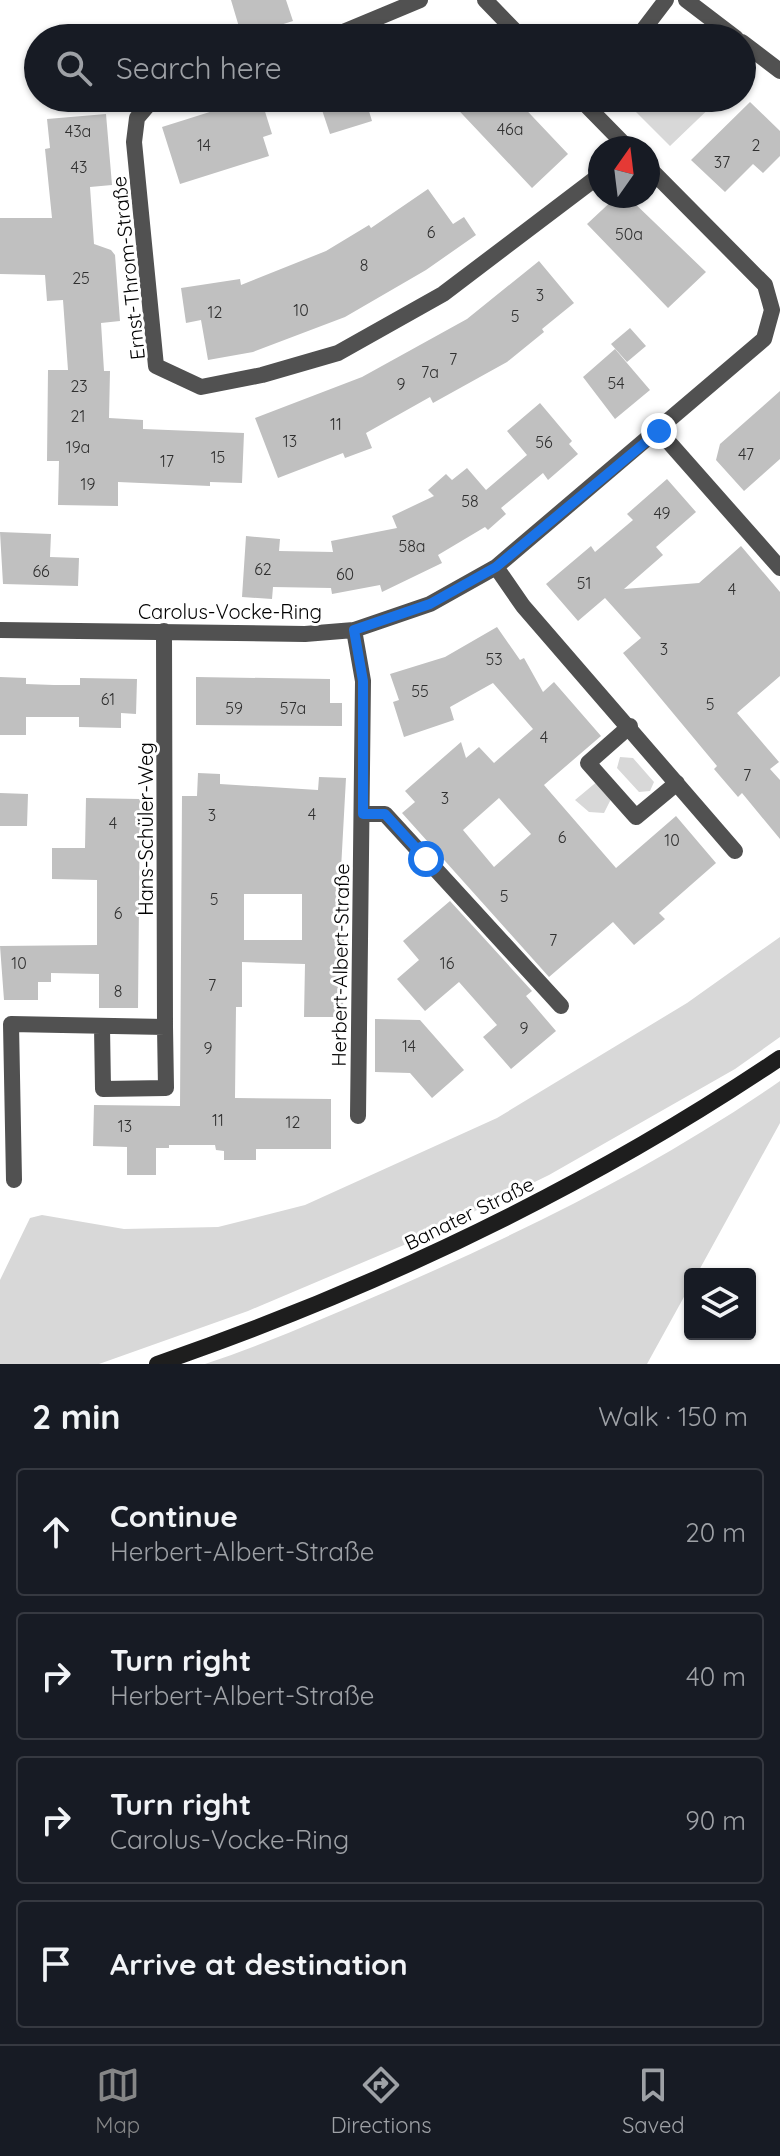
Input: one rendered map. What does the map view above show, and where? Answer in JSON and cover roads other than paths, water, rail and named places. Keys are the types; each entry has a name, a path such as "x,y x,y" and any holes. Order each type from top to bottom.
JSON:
{"main road":[{"name":"Banater Straße","path":"157,1364 275,1323 433,1254 582,1179 780,1058"}],"street":[{"path":"363,24 420,0"},
{"path":"485,0 508,24"},
{"path":"648,24 666,0"},
{"path":"686,0 718,24"},
{"path":"756,53 780,71"},
{"name":"Ernst-Throm-Straße","path":"142,112 137,118 134,142 156,366 201,387 262,375 338,353 443,294 588,184"},
{"path":"593,112 616,136"},
{"name":"Carolus-Vocke-Ring","path":"0,630 305,634 354,630 430,604 496,567 764,339 772,310 765,285 660,179"},
{"path":"659,431 780,568"},
{"path":"496,567 523,606 735,851"},
{"name":"Herbert-Albert-Straße","path":"354,630 363,681 358,1116"},
{"name":"Hans-Schüler-Weg","path":"102,1027 103,1089 166,1088 164,631"},
{"path":"630,726 588,763 636,817 677,783"},
{"path":"363,814 385,814 561,1006"},
{"path":"14,1180 11,1024 165,1027"}]}
